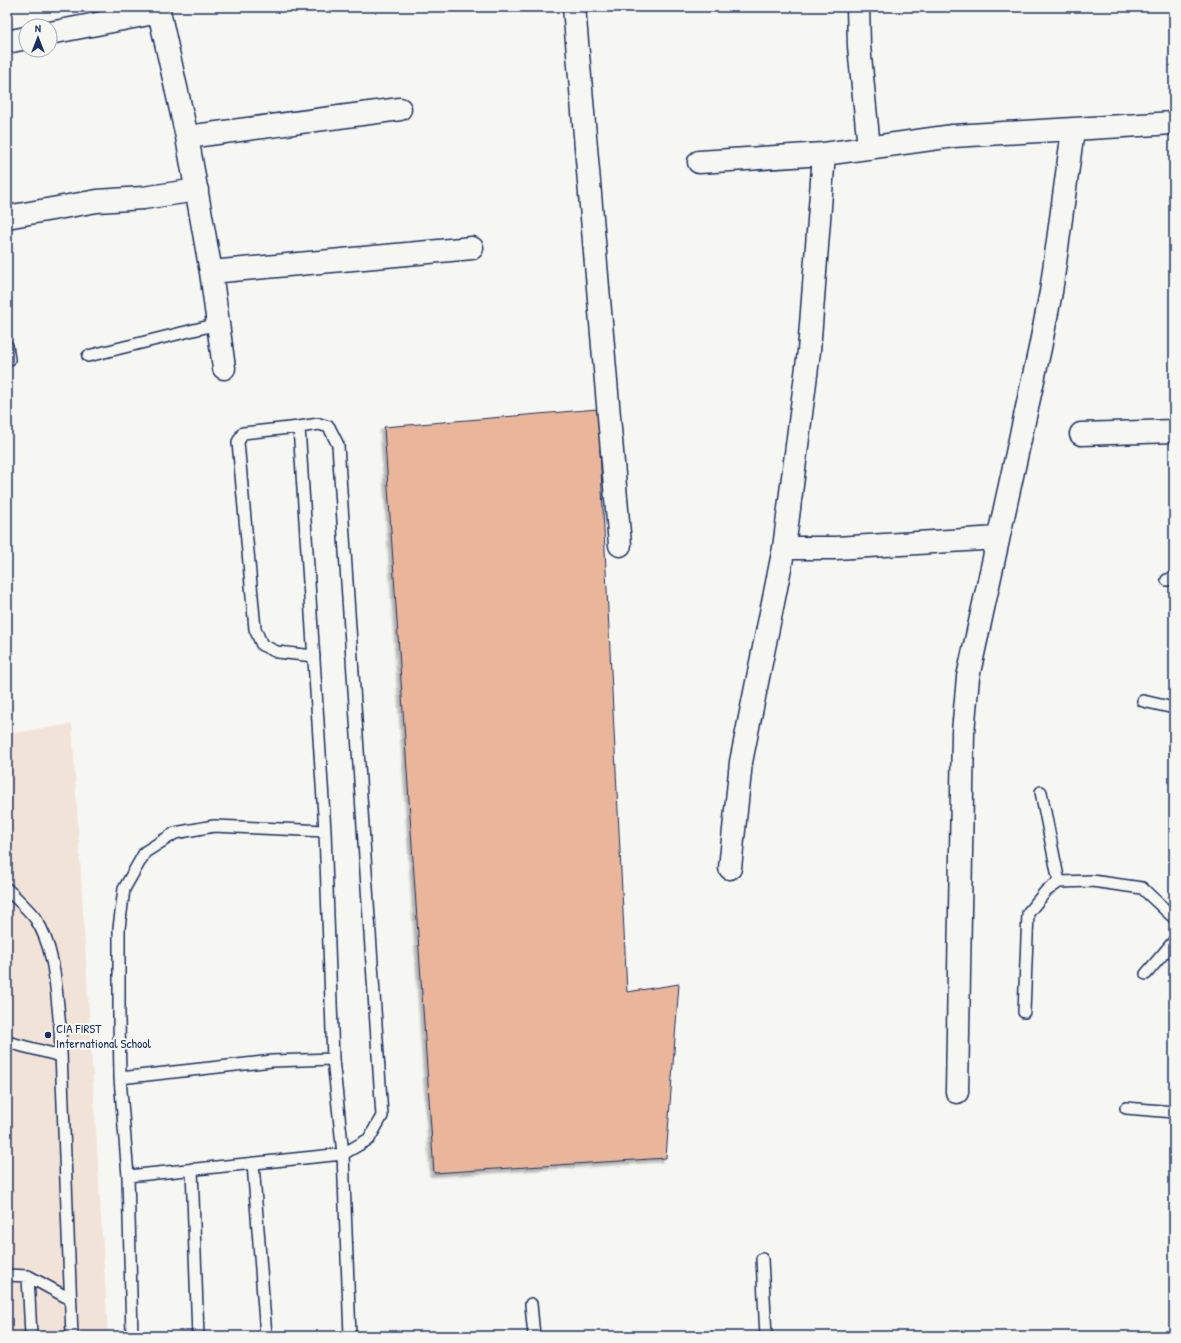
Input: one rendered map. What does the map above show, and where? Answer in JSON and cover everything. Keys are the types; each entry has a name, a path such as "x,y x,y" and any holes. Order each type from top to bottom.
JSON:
{"street":[{"path":"574,7 620,545"},
{"path":"858,7 859,46 869,148"},
{"path":"58,31 159,10 197,190 211,272 224,368"},
{"path":"7,42 18,40"},
{"path":"187,137 400,109"},
{"path":"699,162 824,154 954,136 1174,123"},
{"path":"958,1092 963,732 968,677 1021,440 1051,292 1073,130"},
{"path":"730,868 741,762 784,548 809,351 824,154"},
{"path":"7,217 97,201 143,198 197,190"},
{"path":"211,272 472,248"},
{"path":"1081,434 1174,431"},
{"path":"784,548 836,548 998,538"}],"lane":[{"path":"88,356 218,324"},
{"path":"7,346 9,360"},
{"path":"128,1176 343,1154 369,1139 382,1116 338,446 329,428 319,424 243,433 238,442 255,630 262,645 277,652 314,656"},
{"path":"299,427 325,831 333,1059 343,1154 350,1336"},
{"path":"1143,700 1174,708"},
{"path":"1041,792 1059,882"},
{"path":"132,1336 128,1176 120,1078 119,928 124,890 145,852 174,833 214,826 325,831"},
{"path":"1024,1012 1028,913 1046,891 1059,882 1092,881 1142,888 1174,918"},
{"path":"7,889 35,919 46,944 55,976 61,1056 72,1336"},
{"path":"1146,974 1174,941"},
{"path":"7,1042 61,1056"},
{"path":"120,1078 272,1061 333,1059"},
{"path":"1126,1108 1174,1112"},
{"path":"253,1164 266,1336"},
{"path":"192,1169 198,1336"},
{"path":"762,1259 766,1336"},
{"path":"7,1275 28,1276 70,1299"},
{"path":"28,1276 31,1336"},
{"path":"531,1304 534,1336"}],"shaded area":[{"name":"CIA FIRST International School","path":"72,724 108,1336 7,1336 7,734"}],"building":[{"path":"598,409 627,992 679,984 666,1158 434,1173 384,427"}],"place":[{"name":"CIA FIRST International School","path":"48,1035"}]}
